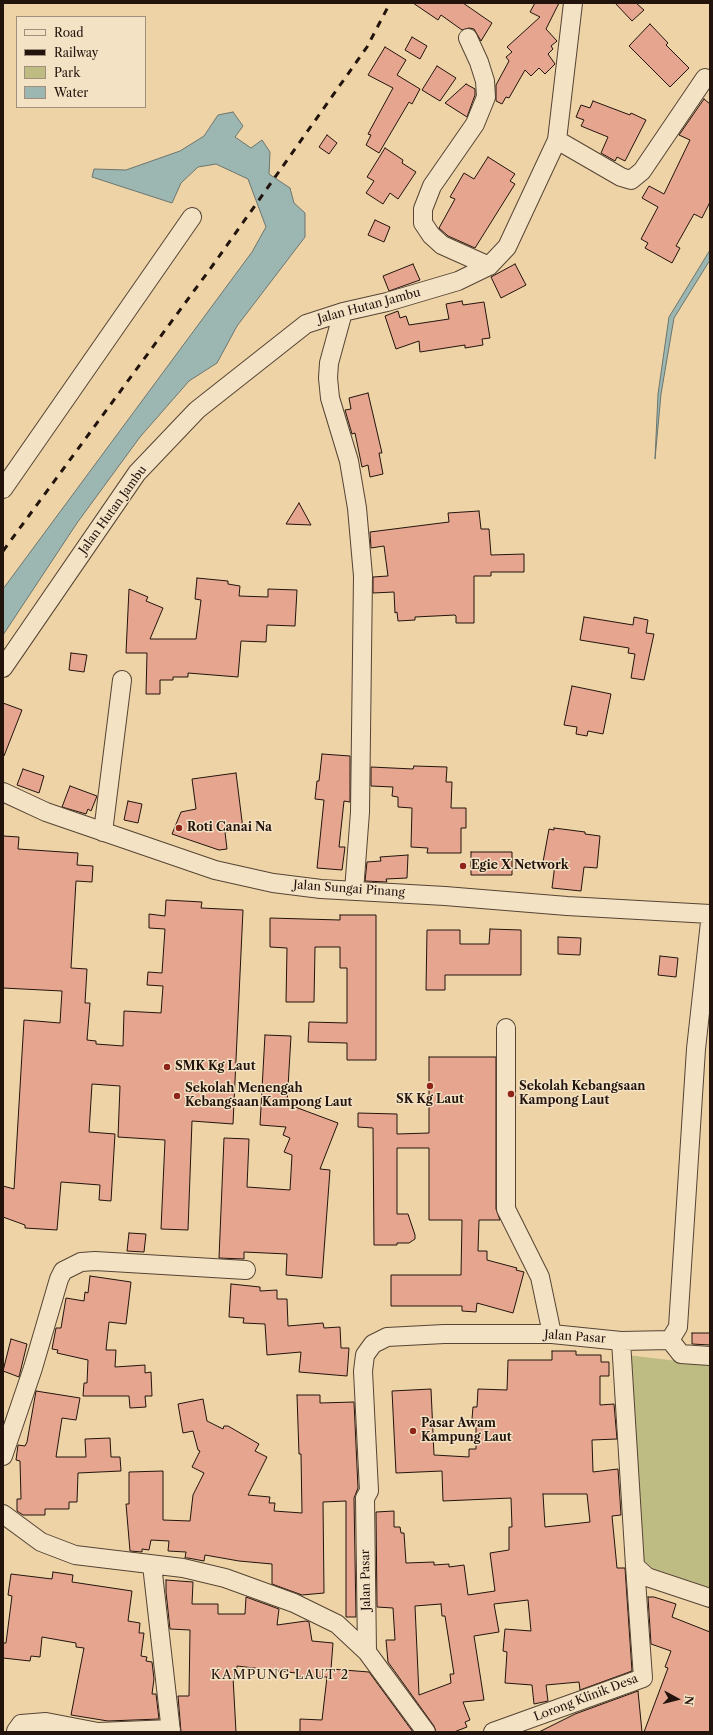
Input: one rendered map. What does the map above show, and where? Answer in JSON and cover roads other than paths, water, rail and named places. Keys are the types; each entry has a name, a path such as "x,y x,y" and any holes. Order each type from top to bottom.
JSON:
{"street":[{"name":"Jalan Hutan Jambu","path":"3,668 137,473 197,410 306,324 343,312 387,302 458,281 489,266 507,247 556,140 573,3"},
{"path":"468,38 480,62 486,81 486,97 475,124 432,186 423,209 423,223 431,235 442,245 489,266"},
{"path":"556,140 622,177 631,180 642,171 705,78"},
{"path":"3,489 192,217"},
{"path":"343,312 328,363 328,378 330,398 349,461 357,508 363,576 360,812 354,891"},
{"path":"103,832 122,680"},
{"name":"Jalan Sungai Pinang","path":"3,792 46,812 215,870 274,883 321,889 710,914"},
{"path":"710,922 696,1049 678,1327 670,1340 680,1354 710,1356"},
{"path":"506,1028 506,1210 540,1277 552,1334"},
{"path":"3,1456 33,1368 59,1279 64,1271 81,1262 94,1261 246,1270"},
{"name":"Jalan Pasar","path":"367,1652 365,1498 369,1490 363,1371 365,1355 373,1344 387,1336 444,1334 552,1334 621,1341 670,1340"},
{"path":"621,1341 635,1566 647,1577 710,1598"},
{"path":"3,1514 41,1542 75,1555 183,1568 226,1578 294,1603 337,1624 367,1652 426,1732"},
{"path":"16,1731 21,1724 46,1722 98,1732 171,1730 152,1565"},
{"name":"Lorong Klinik Desa","path":"493,1732 643,1678 635,1566"}],"water":[{"path":"233,112 243,126 235,137 251,148 262,140 270,152 269,174 290,188 294,203 305,213 305,237 237,326 217,363 189,381 140,437 77,523 3,635 3,589 252,252 266,227 248,179 216,164 198,167 181,183 172,203 92,177 94,169 126,170 180,151 204,136 218,115"},
{"path":"710,250 710,260 674,318 661,394 655,459 658,394 669,317"}],"railway":[{"path":"3,551 213,265 367,47 390,3"}],"place":[{"name":"Roti Canai Na","path":"179,828"},
{"name":"Egie X Network","path":"463,866"},
{"name":"SMK Kg Laut","path":"167,1067"},
{"name":"SK Kg Laut","path":"430,1086"},
{"name":"Sekolah Kebangsaan Kampong Laut","path":"511,1094"},
{"name":"Sekolah Menengah Kebangsaan Kampong Laut","path":"177,1096"},
{"name":"Pasar Awam Kampung Laut","path":"413,1431"}],"district":[{"name":"KAMPUNG LAUT 2","path":"280,1675"}]}
